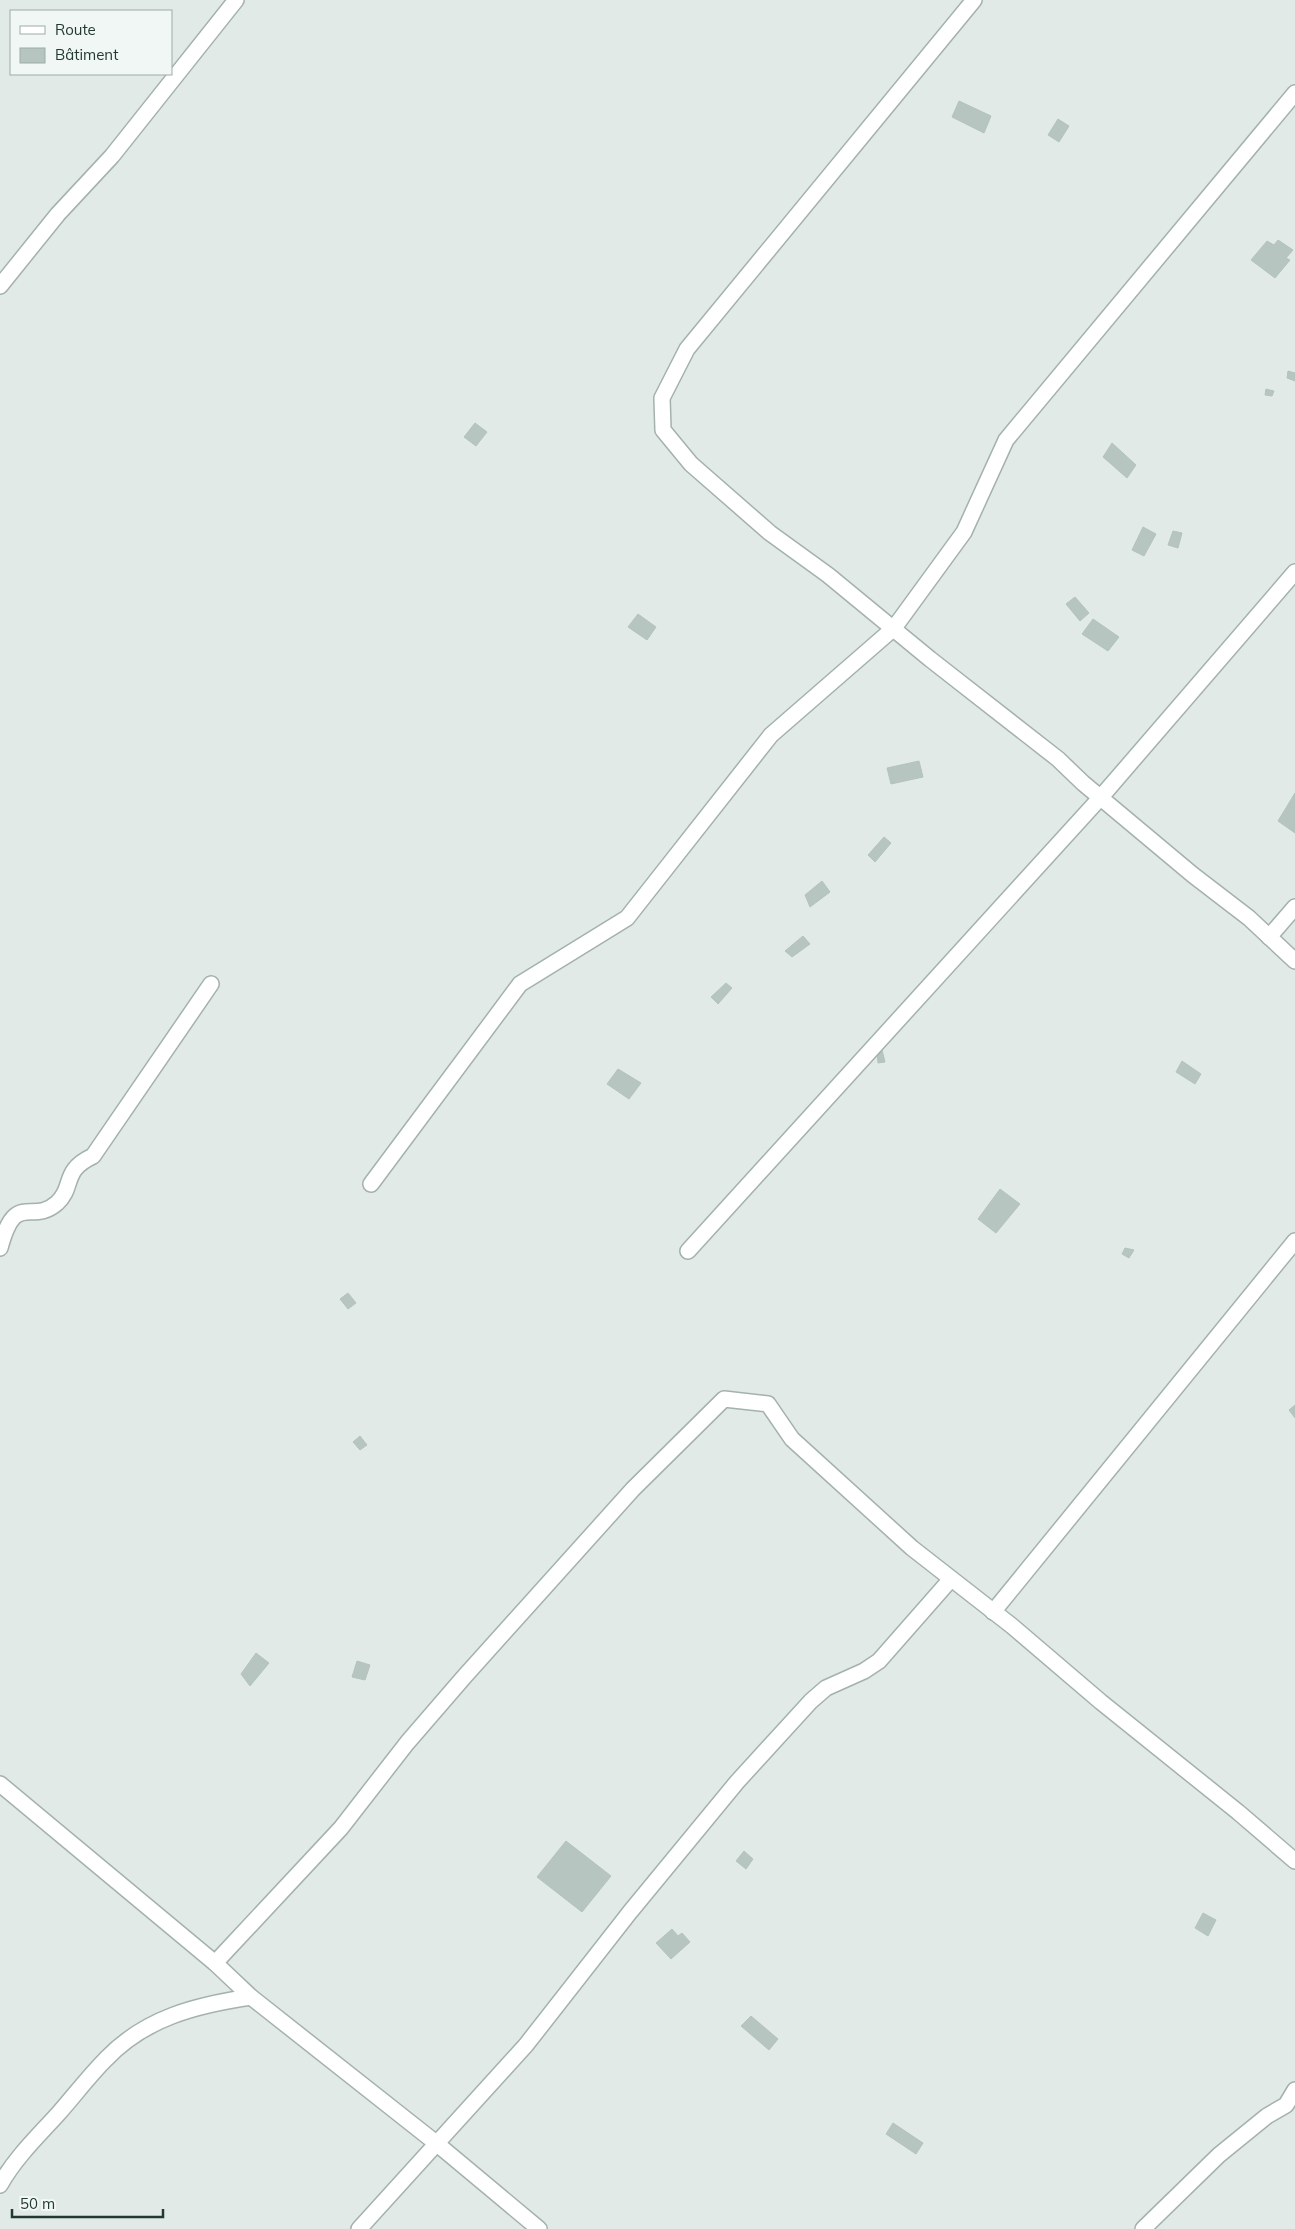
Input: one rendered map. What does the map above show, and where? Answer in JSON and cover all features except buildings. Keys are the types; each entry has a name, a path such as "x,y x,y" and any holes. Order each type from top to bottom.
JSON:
{"street":[{"path":"0,286 58,214 112,156 236,0"},
{"path":"974,0 687,349 662,398 663,430 691,464 770,533 828,575 1058,758 1101,797 1269,937 1295,962"},
{"path":"371,1184 520,984 627,918 771,735 894,628 964,532 1006,440 1295,93"},
{"path":"688,1251 1101,797 1295,572"},
{"path":"1269,937 1295,907"},
{"path":"0,1248 5,1232 13,1217 21,1212 38,1211 57,1203 76,1166 93,1156 211,984"},
{"path":"993,1612 1295,1241"},
{"path":"215,1962 341,1828 407,1743 633,1488 724,1399 768,1404 798,1446 912,1548 1238,1812 1295,1861"},
{"path":"359,2229 526,2045 630,1912 737,1782 811,1701 826,1688 864,1671 879,1661 951,1579"},
{"path":"0,1784 215,1962 251,1997 436,2143 539,2229"},
{"path":"0,2184 31,2144 123,2042 146,2026 179,2012 222,2001 251,1997"},
{"path":"1143,2229 1219,2155 1267,2116 1286,2105 1295,2090"}]}
